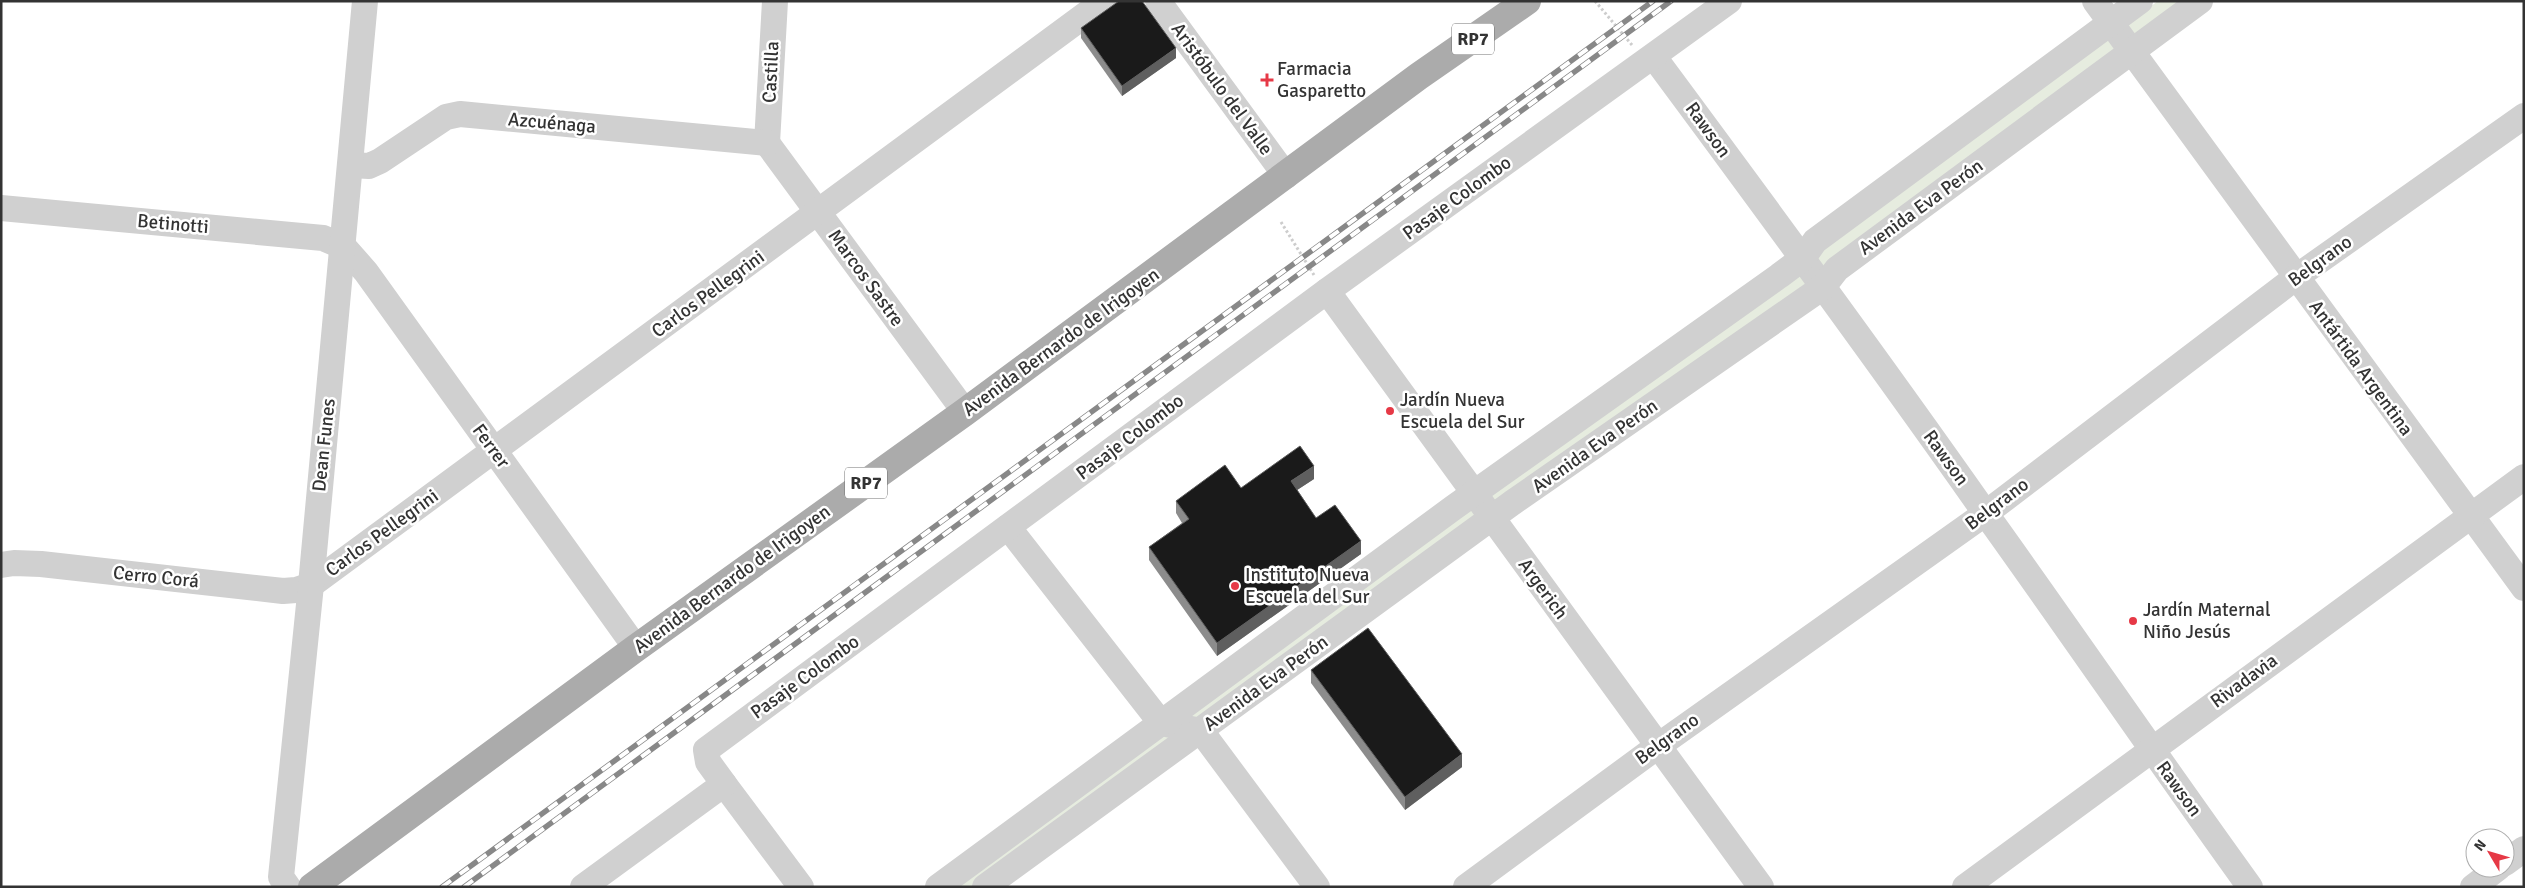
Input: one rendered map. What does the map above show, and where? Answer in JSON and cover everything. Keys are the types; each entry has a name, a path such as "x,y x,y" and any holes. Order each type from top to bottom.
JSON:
{"main road":[{"name":"RP7","path":"1419,76 1496,1"},
{"name":"RP7","path":"1419,76 1527,1"},
{"name":"Avenida Bernardo de Irigoyen","path":"312,887 636,648 965,412 1419,76"}],"street":[{"name":"Dean Funes","path":"288,887 281,877 344,247 366,1"},
{"name":"Castilla","path":"767,144 775,1"},
{"name":"Carlos Pellegrini","path":"311,585 819,213 1104,1"},
{"name":"Aristóbulo del Valle","path":"1158,1 1286,176"},
{"name":"Pasaje Colombo","path":"724,784 708,762 706,750 1327,291 1730,1"},
{"name":"Antártida Argentina","path":"2095,1 2295,278 2524,588"},
{"name":"Avenida Eva Perón","path":"938,887 1474,493 1803,258 1815,241 2140,1"},
{"name":"Avenida Eva Perón","path":"986,887 1491,518 1823,288 1837,269 2200,1"},
{"name":"Rawson","path":"1654,57 1803,258 2250,887"},
{"name":"Azcuénaga","path":"351,165 369,166 380,162 446,117 460,114 767,144"},
{"name":"Belgrano","path":"1466,887 1658,746 1986,514 2295,278 2524,116"},
{"name":"Marcos Sastre","path":"767,144 965,412"},
{"name":"Betinotti","path":"1,208 323,238 344,247"},
{"name":"Ferrer","path":"344,247 366,272 636,648"},
{"name":"Argerich","path":"1327,291 1760,887"},
{"name":"Rivadavia","path":"1964,887 2524,477"},
{"path":"1008,527 1161,723 1201,731 1317,887"},
{"name":"Cerro Corá","path":"1,564 41,564 283,590 296,590 311,585"},
{"path":"583,887 724,784 801,887"},
{"path":"2473,887 2485,878"}],"path":[{"path":"1595,1 1631,45 1654,57"},
{"path":"1281,222 1308,268 1327,291"}],"shaded area":[{"path":"2158,1 2191,1 2104,67 975,887 953,887"}],"building":[{"path":"1119,1 1142,1 1176,48 1122,86 1081,28"},
{"path":"1300,446 1314,466 1291,481 1316,518 1335,505 1361,541 1217,643 1149,547 1189,519 1176,501 1225,465 1241,488"},
{"path":"1368,628 1462,754 1405,797 1311,670"}],"railway":[{"path":"442,887 1653,1"},
{"path":"464,887 1671,1"}],"place":[{"name":"Farmacia Gasparetto","path":"1267,80"},
{"name":"Jardín Nueva Escuela del Sur","path":"1390,411"},
{"name":"Instituto Nueva Escuela del Sur","path":"1235,586"},
{"name":"Jardín Maternal Niño Jesús","path":"2133,621"}]}
